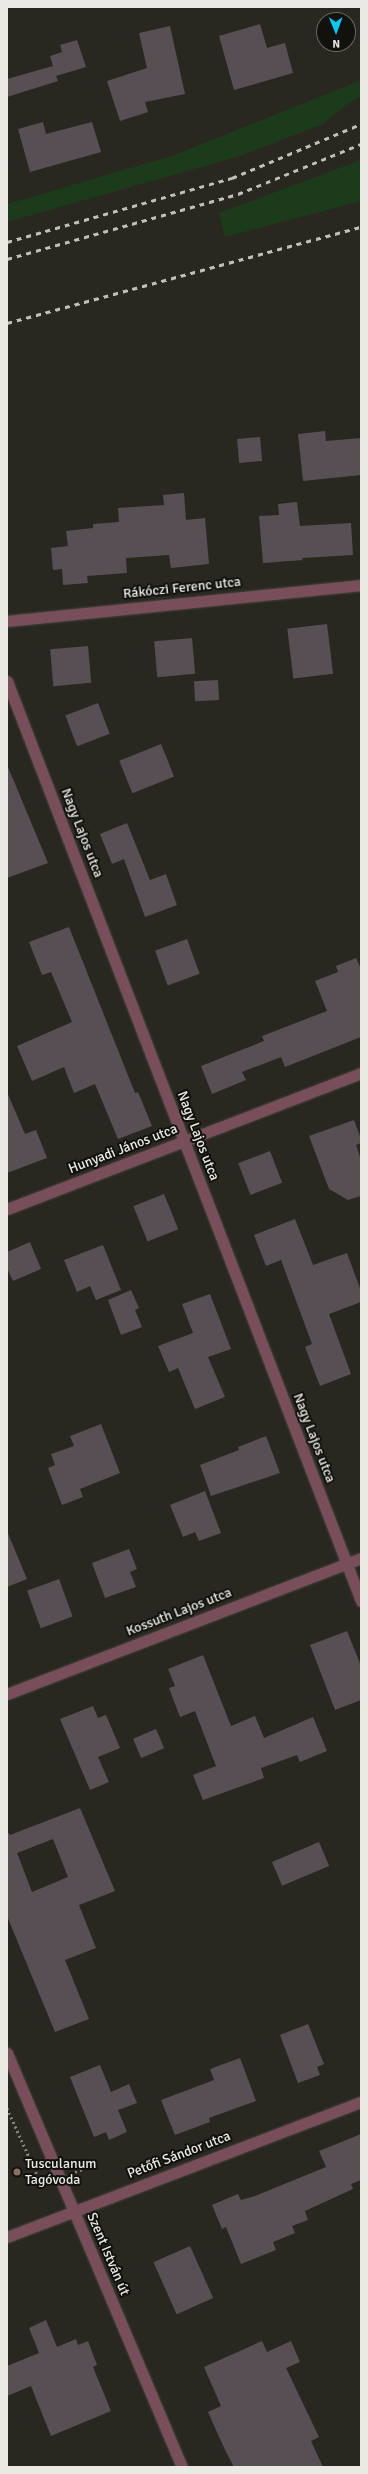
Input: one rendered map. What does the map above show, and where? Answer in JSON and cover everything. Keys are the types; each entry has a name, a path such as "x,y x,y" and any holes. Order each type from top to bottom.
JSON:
{"street":[{"name":"Rákóczi Ferenc utca","path":"7,621 361,585"},
{"name":"Nagy Lajos utca","path":"7,681 361,1601"},
{"name":"Hunyadi János utca","path":"7,1208 185,1142 361,1073"},
{"name":"Kossuth Lajos utca","path":"7,1694 361,1558"},
{"name":"Szent István út","path":"7,2054 182,2467"},
{"name":"Petőfi Sándor utca","path":"7,2237 361,2102"}],"path":[{"path":"7,2108 45,2192"}],"green space":[{"path":"361,80 361,96 347,104 323,124 243,155 7,222 7,204 172,156"},
{"path":"361,160 361,201 225,237 219,213"}],"building":[{"path":"260,24 267,48 285,43 293,73 234,90 219,36"},
{"path":"170,26 185,94 145,102 148,112 120,121 107,81 147,68 139,33"},
{"path":"77,40 86,67 56,76 58,81 7,97 7,79 53,66 50,56 62,52 60,45"},
{"path":"43,122 46,134 92,122 101,152 30,172 18,129"},
{"path":"325,431 326,441 361,438 361,475 303,481 298,434"},
{"path":"260,437 262,461 239,463 237,439"},
{"path":"184,493 186,520 205,518 209,564 171,568 169,555 126,558 127,573 87,576 88,583 63,585 62,569 53,570 51,548 68,546 66,531 93,528 93,524 119,522 118,508 164,505 163,495"},
{"path":"297,502 300,526 351,523 353,555 302,558 303,560 263,563 259,516 279,515 278,504"},
{"path":"327,624 333,674 293,679 287,629"},
{"path":"192,638 195,674 157,677 154,641"},
{"path":"88,646 91,683 53,686 50,649"},
{"path":"218,680 219,700 195,701 194,681"},
{"path":"98,703 110,734 77,746 65,716"},
{"path":"161,744 174,776 132,793 119,761"},
{"path":"8,767 48,863 7,878 7,768"},
{"path":"127,823 150,880 166,874 177,905 145,917 124,859 112,864 100,834"},
{"path":"69,927 135,1093 138,1092 152,1126 118,1139 95,1084 74,1093 64,1067 32,1081 17,1046 72,1022 51,972 42,975 29,942"},
{"path":"187,939 200,974 168,985 155,951"},
{"path":"356,958 361,969 361,1037 285,1067 281,1057 242,1072 246,1080 212,1094 201,1066 264,1041 262,1036 327,1011 315,981 338,972 336,966"},
{"path":"7,1092 25,1134 36,1130 47,1158 7,1173"},
{"path":"354,1120 361,1139 361,1143 356,1145 361,1160 361,1196 348,1200 329,1189 309,1136"},
{"path":"270,1151 282,1183 250,1195 238,1163"},
{"path":"164,1194 178,1229 148,1242 133,1206"},
{"path":"295,1219 313,1265 347,1253 361,1291 361,1302 329,1314 351,1374 320,1386 305,1347 312,1344 281,1260 266,1266 254,1235"},
{"path":"30,1242 41,1269 13,1281 7,1268 7,1252"},
{"path":"103,1245 121,1290 96,1300 90,1286 77,1292 64,1260"},
{"path":"131,1290 139,1308 135,1310 142,1327 121,1335 108,1300"},
{"path":"210,1294 231,1349 208,1357 225,1397 195,1409 178,1368 169,1372 158,1346 193,1333 182,1304"},
{"path":"101,1424 120,1473 80,1489 83,1497 62,1505 48,1468 55,1465 51,1454 74,1446 70,1436"},
{"path":"266,1436 280,1473 211,1496 200,1465 239,1450 238,1447"},
{"path":"205,1491 221,1533 199,1541 195,1532 183,1537 170,1505"},
{"path":"7,1531 27,1579 7,1587"},
{"path":"129,1549 137,1569 130,1572 136,1587 105,1598 92,1563"},
{"path":"59,1579 73,1617 41,1628 27,1591"},
{"path":"347,1631 361,1666 361,1700 335,1710 310,1645"},
{"path":"203,1655 231,1726 255,1716 264,1738 313,1717 327,1751 300,1762 297,1755 261,1768 264,1778 203,1800 193,1775 216,1766 195,1711 180,1717 169,1688 175,1686 168,1669"},
{"path":"93,1706 98,1718 106,1715 120,1748 98,1757 109,1782 90,1790 60,1719"},
{"path":"156,1729 164,1748 141,1758 133,1739"},
{"path":"80,1808 115,1891 79,1905 96,1948 65,1960 89,2019 55,2032 7,1916 7,1831 10,1835","holes":["53,1839 68,1877 32,1892 17,1853"]},
{"path":"319,1842 329,1866 282,1886 272,1862"},
{"path":"308,2024 324,2064 317,2067 320,2075 298,2083 280,2035"},
{"path":"240,2058 256,2101 209,2118 210,2122 175,2135 161,2100 214,2080 210,2069"},
{"path":"100,2065 111,2092 129,2084 137,2103 118,2110 127,2132 109,2140 106,2132 94,2137 70,2077"},
{"path":"361,2134 361,2180 351,2184 353,2189 305,2211 308,2220 292,2226 295,2233 273,2242 276,2250 241,2264 226,2227 222,2229 212,2205 238,2194 241,2200 255,2196 326,2167 319,2151"},
{"path":"190,2246 213,2298 177,2314 153,2262"},
{"path":"46,2320 57,2347 76,2339 78,2345 88,2341 97,2365 93,2367 111,2411 51,2436 31,2386 7,2396 7,2366 39,2353 29,2328"},
{"path":"262,2341 267,2352 291,2341 300,2362 286,2368 319,2437 311,2441 323,2467 234,2467 225,2450 208,2412 221,2406 204,2367"}],"railway":[{"path":"7,242 232,178 361,124"},
{"path":"7,259 238,194 361,144"},
{"path":"7,323 361,227"}],"place":[{"name":"Tusculanum Tagóvoda","path":"17,2172"}]}
